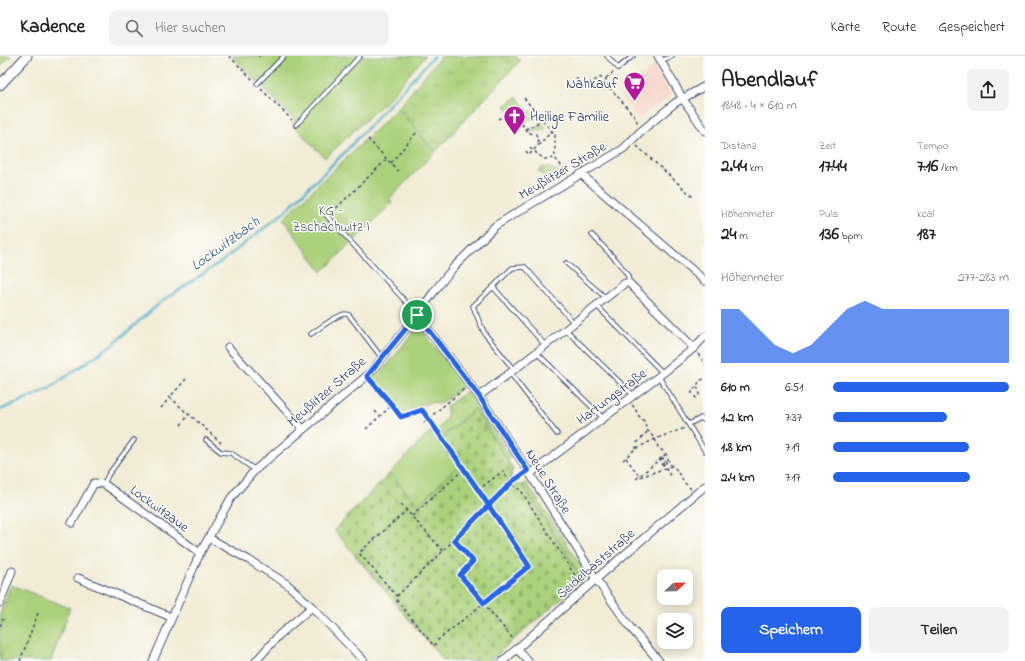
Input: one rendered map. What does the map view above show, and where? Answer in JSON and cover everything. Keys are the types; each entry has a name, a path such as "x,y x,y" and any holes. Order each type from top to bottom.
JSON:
{"street":[{"path":"0,85 27,56"},
{"path":"659,58 683,99 705,131"},
{"name":"Meußlitzer Straße","path":"153,661 200,553 231,498 255,470 367,376 453,268 495,226 623,149 640,132 675,103 705,86"},
{"path":"581,174 705,281"},
{"path":"479,396 512,372 625,283 629,283 694,348"},
{"name":"Neue Straße","path":"417,315 479,396 596,579 630,627 659,661"},
{"name":"Hartungstraße","path":"529,472 661,375 694,348 705,336"},
{"path":"228,347 303,429"},
{"path":"72,523 94,483 104,484"},
{"name":"Lockwitzaue","path":"104,484 200,553"},
{"name":"Seidelbaststraße","path":"503,661 705,486"},
{"path":"209,538 250,560 287,584 364,661"},
{"path":"0,603 12,571"},
{"path":"78,578 171,617"},
{"path":"256,661 279,635 312,608"},
{"path":"518,648 528,661"}],"lane":[{"path":"257,84 284,56"},
{"path":"296,125 360,56"},
{"path":"607,56 618,68 633,56"},
{"path":"659,58 672,56"},
{"path":"328,216 417,315"},
{"path":"592,235 618,262 628,276 629,283"},
{"path":"566,263 606,298"},
{"path":"557,434 485,334 473,306 512,268 525,267 574,323"},
{"path":"493,287 545,345"},
{"path":"596,305 661,375 705,451"},
{"path":"311,334 331,321 346,314 349,315 382,358"},
{"path":"565,329 630,398"},
{"path":"536,352 604,418"},
{"path":"689,425 701,418 705,421"},
{"path":"104,484 108,475 134,440"},
{"path":"206,440 221,452 231,452 255,470"}],"path":[{"path":"229,56 296,125"},
{"path":"576,78 584,87 588,87 599,78 605,78 618,68"},
{"path":"605,78 608,87 635,117 640,132"},
{"path":"524,98 555,136 555,158 573,179"},
{"path":"498,119 510,113 517,117 520,119 524,129 529,133 536,134 539,145"},
{"path":"512,120 513,121 517,117"},
{"path":"524,129 535,125 541,119"},
{"path":"526,152 529,155 554,129"},
{"path":"391,163 416,133"},
{"path":"368,140 398,171"},
{"path":"631,141 693,197"},
{"path":"530,148 544,159 555,158"},
{"path":"328,216 387,159"},
{"path":"694,348 705,364"},
{"path":"367,376 401,417 422,410 464,469 529,566 437,641 434,646 397,601 397,596 359,552 407,510"},
{"path":"697,387 700,391 696,398 692,393 692,390 697,387 700,380 705,379"},
{"path":"161,408 186,380"},
{"path":"424,422 470,384"},
{"path":"170,397 220,443"},
{"path":"630,398 638,415 644,421 648,432 655,439 658,447 666,454 670,464 696,494"},
{"path":"366,429 392,405"},
{"path":"375,411 380,416"},
{"path":"180,425 189,414"},
{"path":"623,460 636,449 655,439 689,425"},
{"path":"636,449 637,443 648,432"},
{"path":"640,477 666,454"},
{"path":"626,458 640,477"},
{"path":"661,458 661,464 664,465 666,464 666,459 663,458 662,461 665,466 671,477"},
{"path":"636,479 673,466"},
{"path":"412,516 464,469"},
{"path":"478,490 503,471 511,483 520,489 576,577"},
{"path":"397,596 511,483 529,472"},
{"path":"401,504 442,552"},
{"path":"454,540 473,561 460,575 484,603 518,648"},
{"path":"20,661 38,613"},
{"path":"0,626 3,619"}],"shaded area":[{"path":"655,65 669,94 659,107 654,106 639,119 620,96"}],"green space":[{"path":"0,56 11,56 0,67"},
{"path":"232,56 425,56 389,98 325,158 292,124 295,120"},
{"path":"441,56 516,56 520,61 435,152 398,108"},
{"path":"517,97 529,112 532,111 536,115 533,119 527,119 525,123 520,116 507,109 505,106"},
{"name":"KG - Zschachwitz I","path":"398,108 435,152 389,199 392,203 322,272 283,219"},
{"path":"541,122 546,128 544,130 537,132 528,130 538,128"},
{"path":"547,167 559,172 552,178 546,179 538,171"},
{"path":"417,328 420,328 465,385 443,402 430,402 403,413 372,379 384,369"},
{"path":"468,390 511,457 507,460 475,409 444,436 438,428 446,419 446,407"},
{"path":"475,409 513,469 511,473 513,480 518,485 523,485 583,580 490,661 444,661 334,530 390,473 418,505 458,466 439,440"},
{"path":"431,431 458,466 418,505 390,473"},
{"path":"526,482 588,576 583,580 523,485"},
{"path":"11,585 70,608 51,661 0,661 0,614"}],"waterway":[{"name":"Lockwitzbach","path":"0,410 48,389 113,344 161,302 222,261 282,214 344,153 434,56"}],"place":[{"name":"Nahkauf","path":"634,102"},
{"name":"Heilige Familie","path":"514,136"}],"route":[{"path":"417,315 367,376 401,417 422,410 464,469 488,505 529,566 484,603 460,575 473,561 454,540 488,505 513,481 528,471 479,396 417,315"}]}
